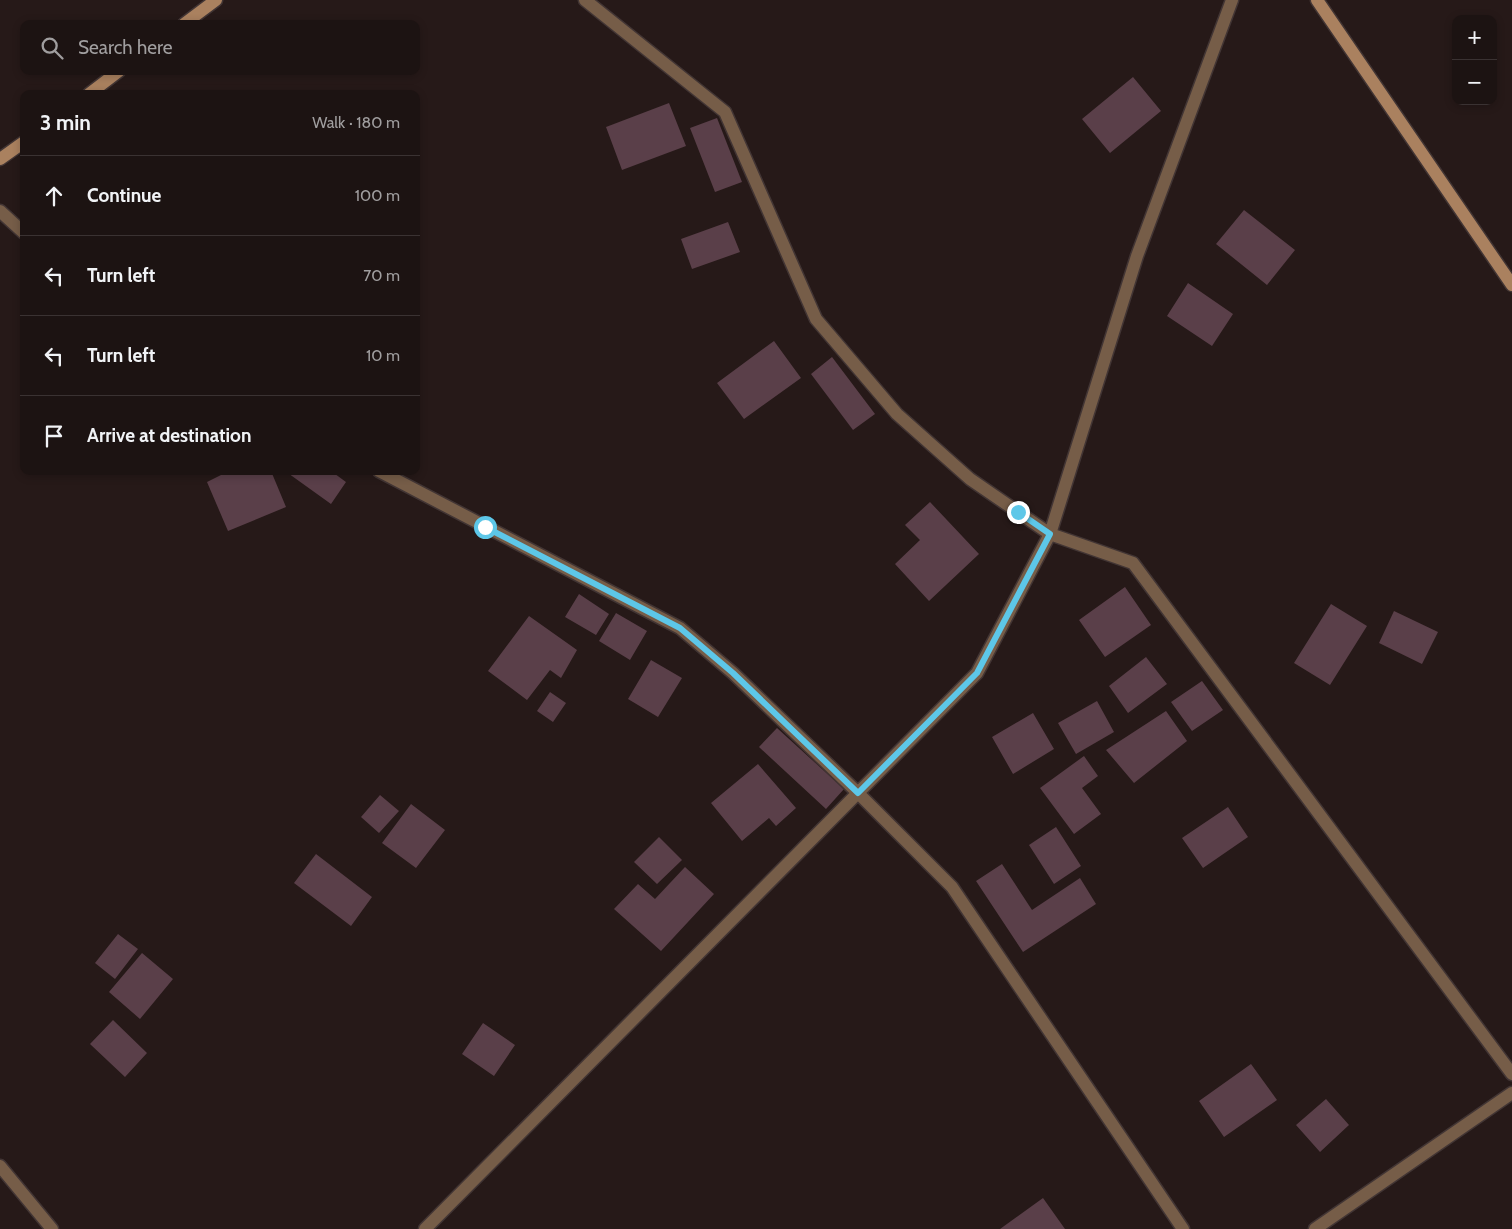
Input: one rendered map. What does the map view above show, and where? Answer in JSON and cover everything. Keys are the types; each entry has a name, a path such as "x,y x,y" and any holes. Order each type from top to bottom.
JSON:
{"street":[{"path":"189,20 216,0"},
{"path":"585,0 725,112 816,319 896,414 970,479 1050,534 1133,563 1512,1074"},
{"path":"425,1229 977,673 1050,534 1137,256 1232,0"},
{"path":"1316,0 1512,285"},
{"path":"94,90 114,75"},
{"path":"0,159 20,145"},
{"path":"0,211 20,229"},
{"path":"387,475 680,628 733,673 858,793 952,887 1183,1229"},
{"path":"1315,1229 1512,1093"},
{"path":"0,1166 52,1229"}],"building":[{"path":"1133,77 1161,111 1110,153 1082,119"},
{"path":"669,103 686,146 622,170 606,127"},
{"path":"717,118 742,182 715,192 690,128"},
{"path":"1244,210 1295,250 1267,285 1216,244"},
{"path":"728,222 740,252 692,269 681,239"},
{"path":"1188,283 1233,314 1212,346 1167,316"},
{"path":"774,341 801,378 744,419 717,383"},
{"path":"832,357 875,414 853,430 811,374"},
{"path":"221,475 273,475 286,507 228,531 207,482"},
{"path":"291,475 336,475 346,482 331,504"},
{"path":"930,502 979,554 929,601 895,564 920,540 905,525"},
{"path":"1125,587 1151,625 1105,657 1079,620"},
{"path":"579,594 609,614 596,635 565,617"},
{"path":"1331,604 1367,626 1330,685 1294,663"},
{"path":"1394,611 1438,632 1422,664 1379,643"},
{"path":"616,613 647,631 630,660 599,641"},
{"path":"529,616 577,650 561,678 550,670 527,700 488,671"},
{"path":"1146,657 1167,684 1128,713 1109,686"},
{"path":"651,660 682,678 658,717 628,699"},
{"path":"1202,681 1223,710 1192,731 1171,702"},
{"path":"550,692 566,703 553,722 537,711"},
{"path":"1097,701 1114,732 1076,754 1058,723"},
{"path":"1166,711 1187,741 1134,783 1106,750"},
{"path":"1033,713 1054,749 1013,774 992,737"},
{"path":"777,728 844,789 826,809 759,747"},
{"path":"1084,756 1098,776 1082,788 1101,814 1074,834 1040,788"},
{"path":"758,764 796,808 776,826 769,818 742,841 711,803"},
{"path":"380,795 399,811 379,833 361,817"},
{"path":"411,804 445,830 416,868 382,843"},
{"path":"1228,807 1248,837 1203,868 1182,838"},
{"path":"1056,827 1081,866 1054,884 1029,845"},
{"path":"659,837 682,860 657,884 634,862"},
{"path":"316,854 372,897 351,926 294,883"},
{"path":"1002,864 1032,910 1080,878 1096,904 1023,952 976,881"},
{"path":"685,867 714,894 661,951 614,909 638,884 655,899"},
{"path":"118,934 138,949 115,979 95,963"},
{"path":"142,953 173,979 140,1019 109,992"},
{"path":"113,1020 147,1053 125,1077 90,1044"},
{"path":"483,1023 515,1045 494,1076 462,1054"},
{"path":"1251,1064 1277,1100 1224,1137 1199,1101"},
{"path":"1326,1099 1349,1125 1320,1152 1296,1125"},
{"path":"1043,1198 1065,1229 1000,1229"}],"route":[{"path":"485,527 680,628 733,673 858,793 977,673 1050,534 1018,512"}]}
